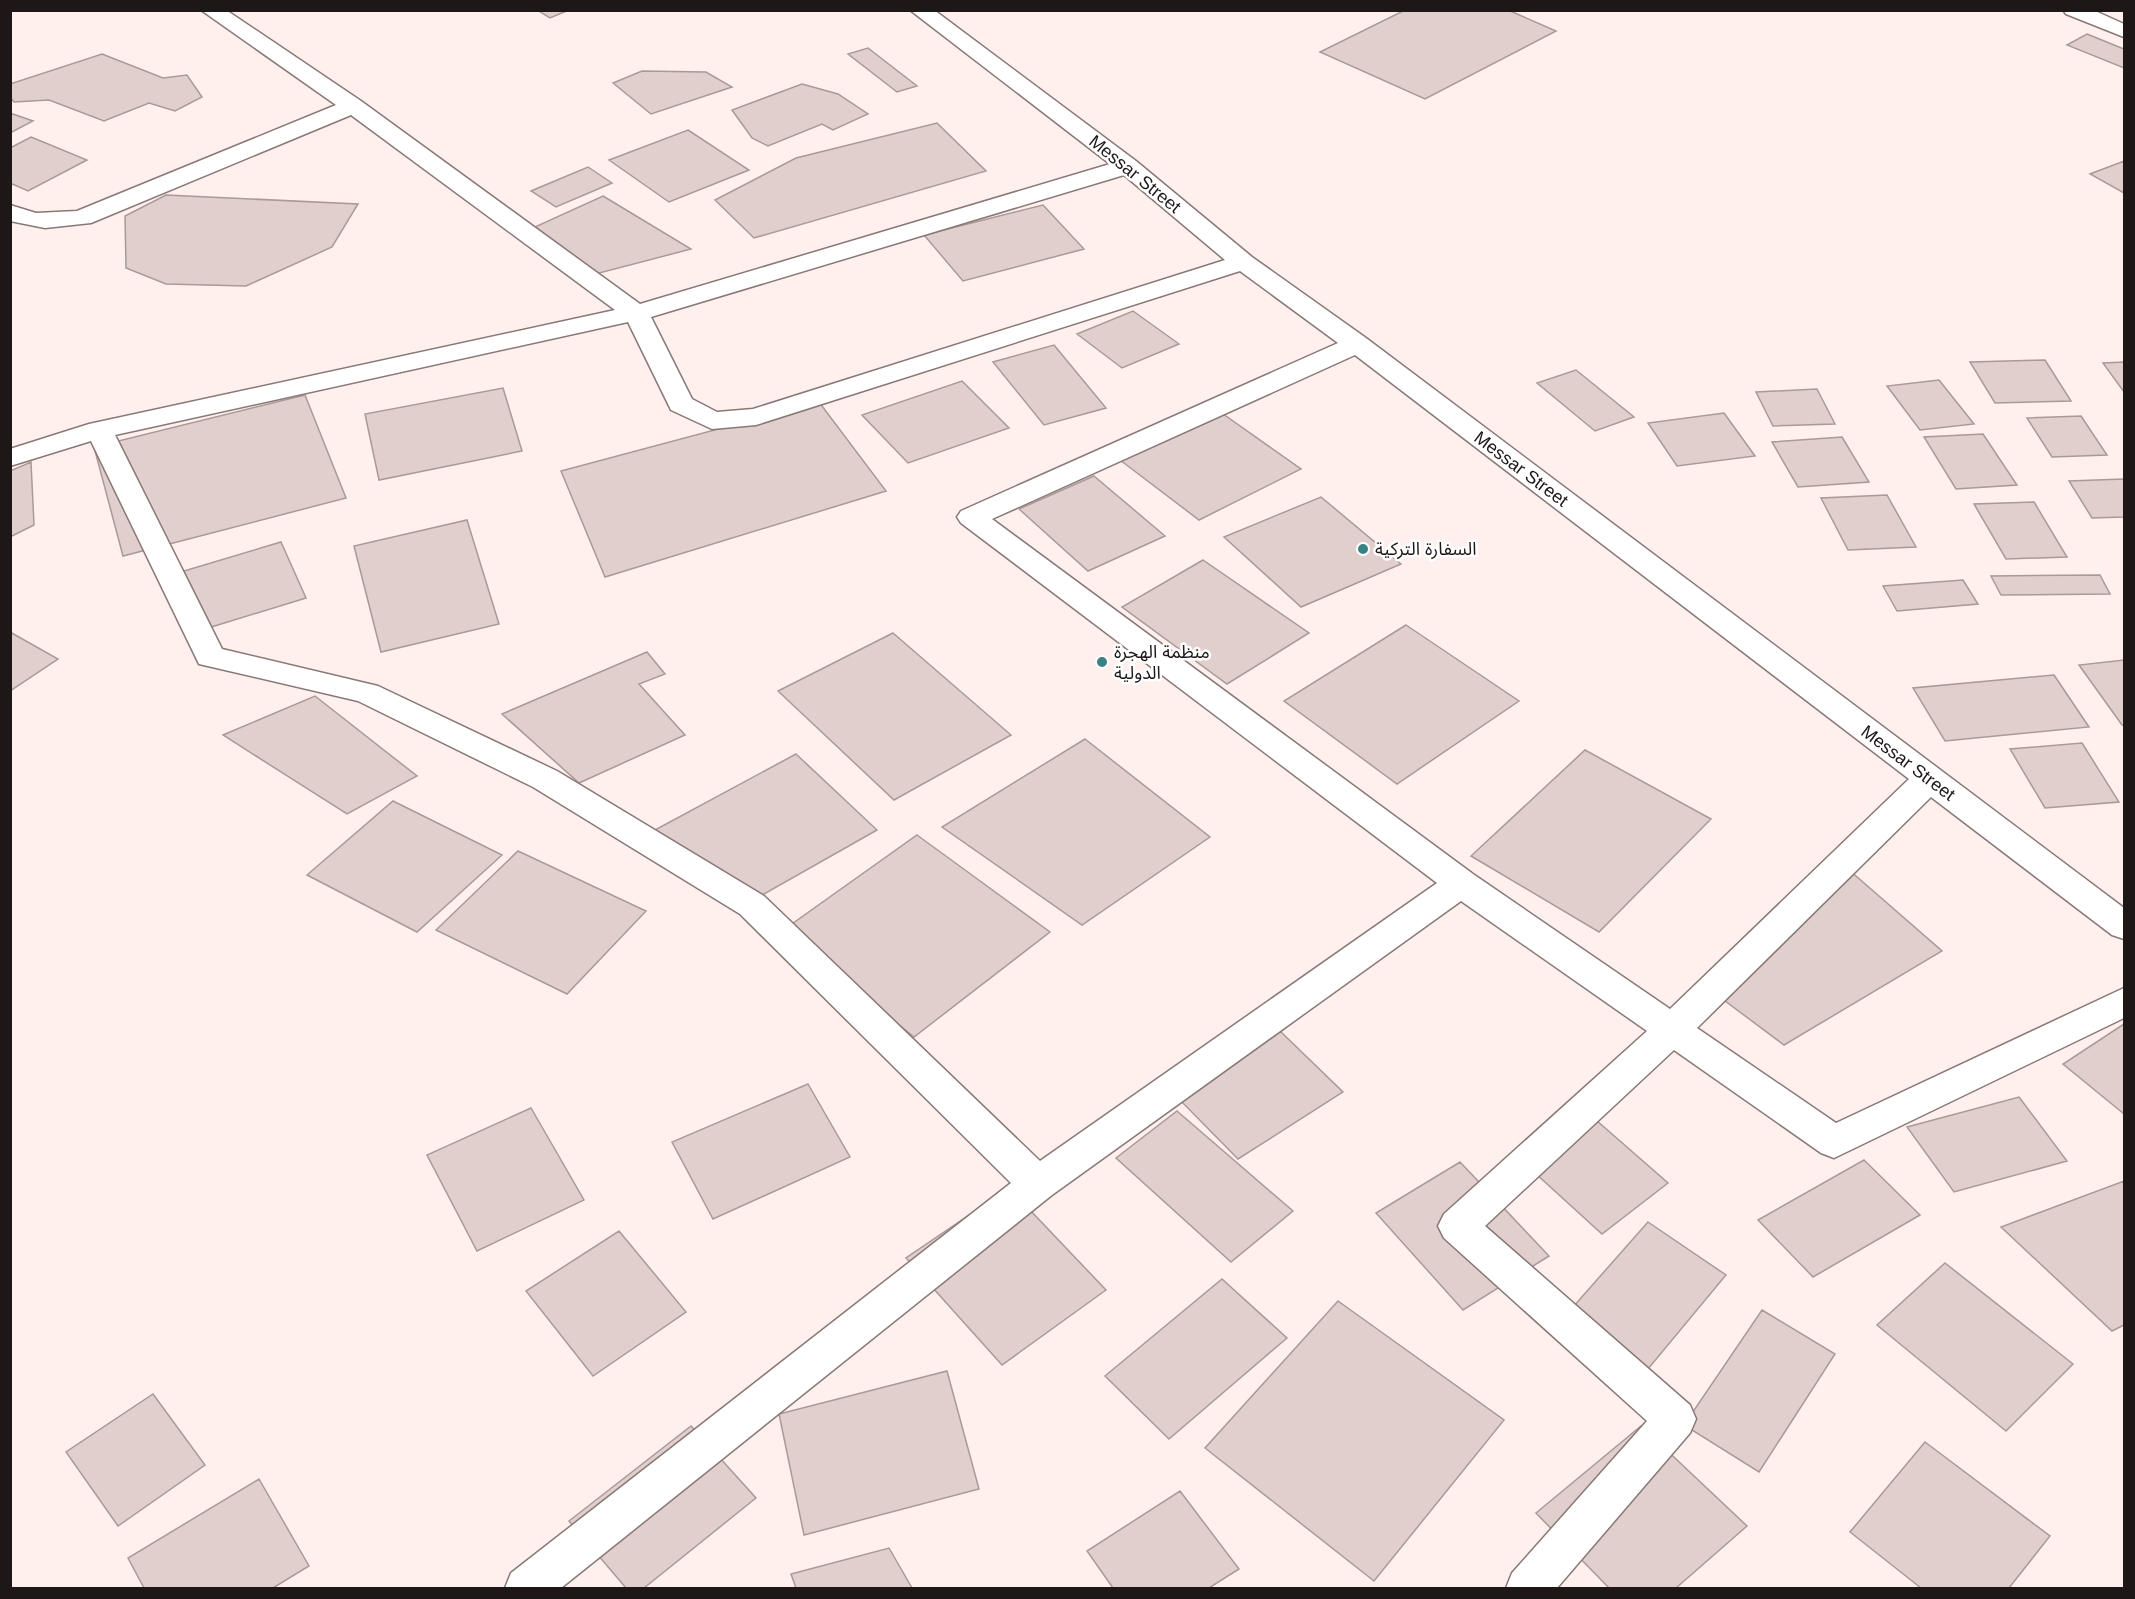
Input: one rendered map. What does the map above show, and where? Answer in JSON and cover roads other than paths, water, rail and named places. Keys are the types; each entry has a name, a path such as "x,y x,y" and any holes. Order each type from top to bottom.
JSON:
{"street":[{"name":"Messar Street","path":"920,10 1128,166 1243,262 1357,344 2124,926"},
{"path":"2073,10 2124,30"},
{"path":"213,11 353,106 636,313 681,404 712,421 756,417 1243,262"},
{"path":"10,212 20,218 46,222 82,218 353,106"},
{"path":"10,458 99,430 636,313 1128,166"},
{"path":"1357,344 971,517 1461,883 1834,1142 2124,1002"},
{"path":"99,430 210,657 367,693 545,779 752,905 1038,1184"},
{"path":"1528,1588 1676,1419 1458,1226 1673,1029 1929,779"},
{"path":"527,1588 1038,1184 1461,883"}],"place":[{"name":"السفارة التركية","path":"1363,549"},
{"name":"منظمة الهجرة الدولية","path":"1102,662"}]}
